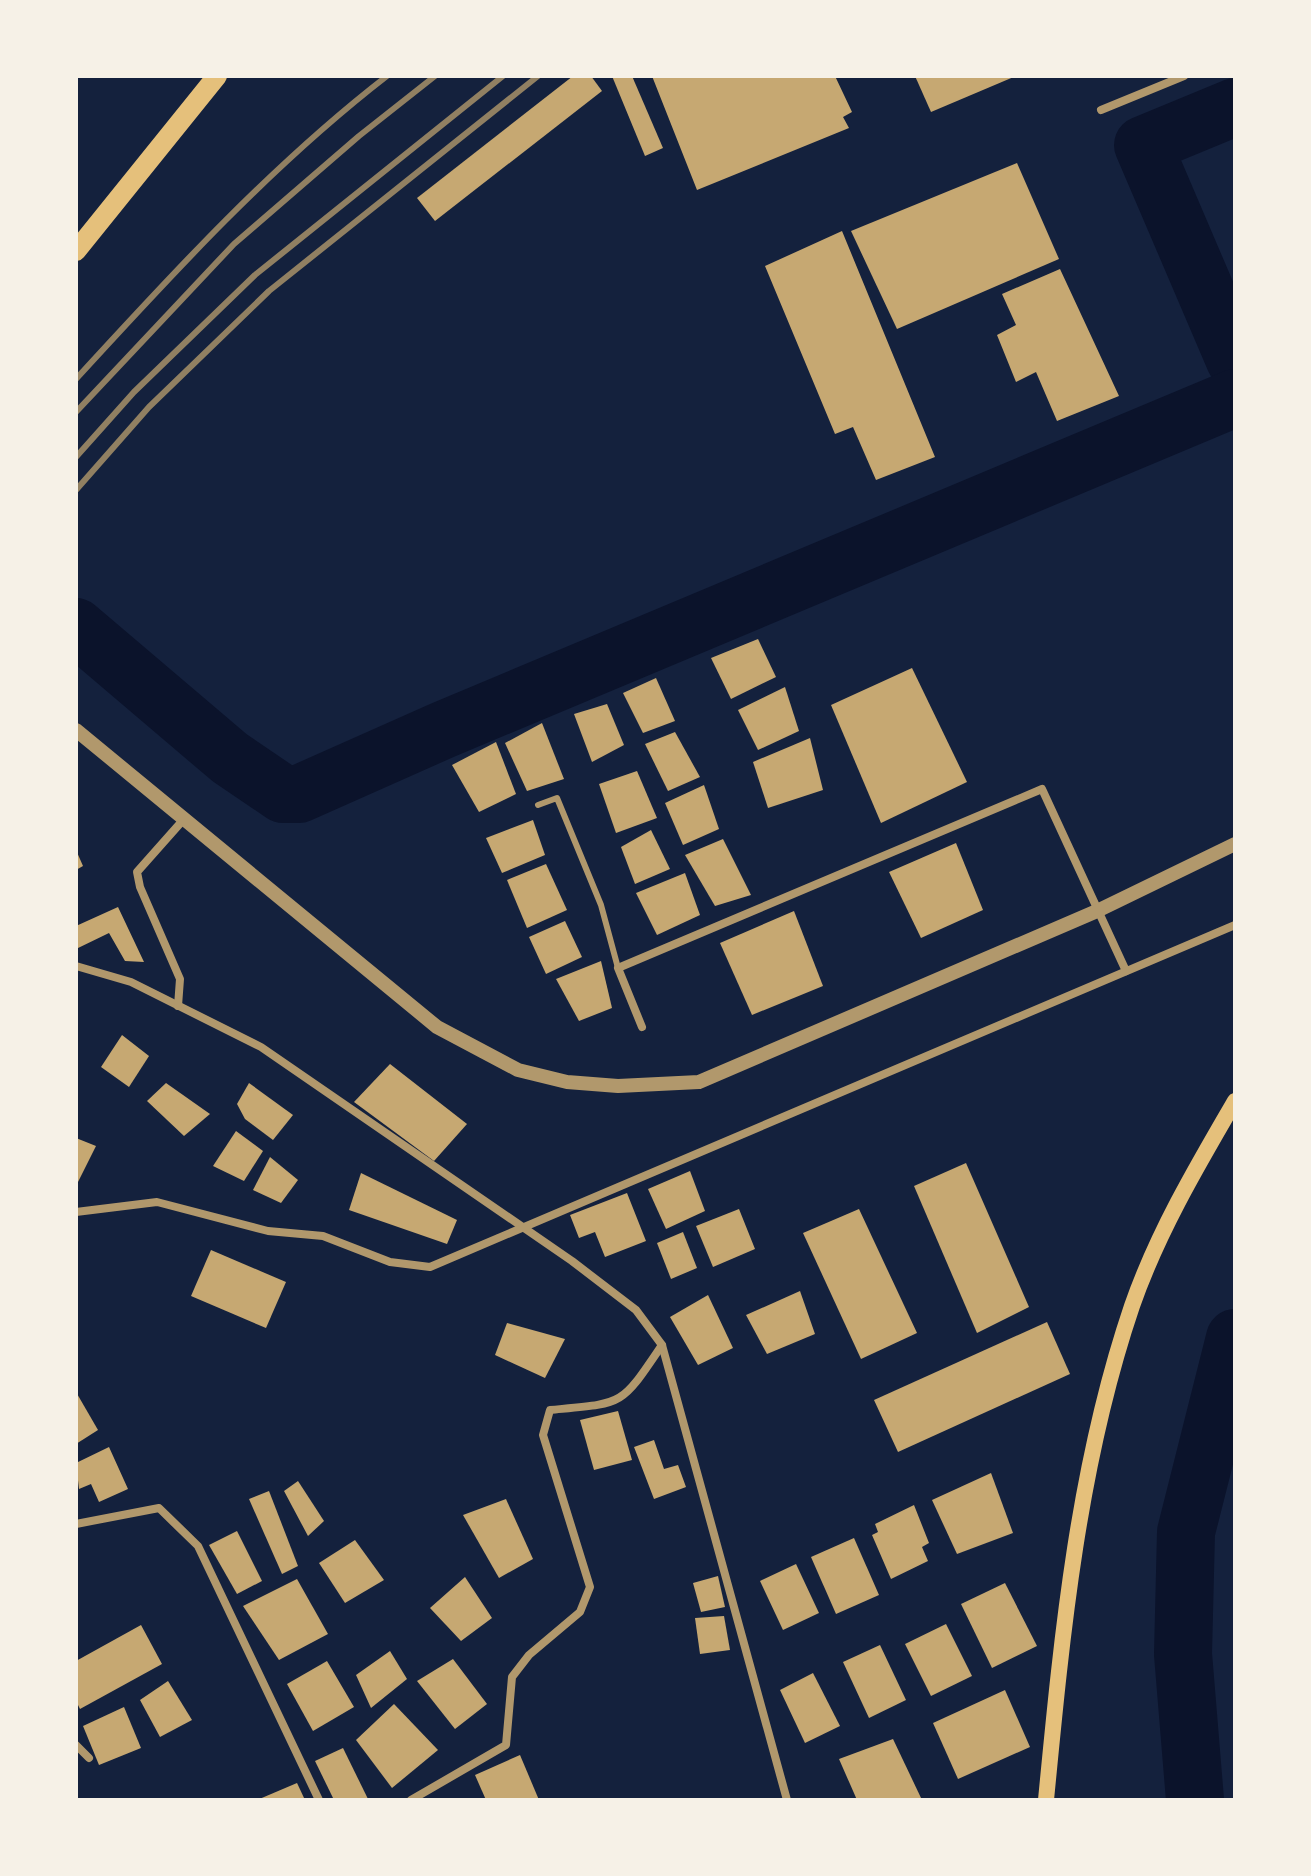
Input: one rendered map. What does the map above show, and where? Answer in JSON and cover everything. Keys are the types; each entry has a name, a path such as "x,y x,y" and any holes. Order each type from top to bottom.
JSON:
{"main road":[{"path":"76,251 217,76"},
{"path":"1046,1800 1059,1664 1085,1482 1132,1306 1177,1203 1235,1101"}],"street":[{"path":"1101,110 1184,76"},
{"path":"76,730 437,1027 518,1070 567,1082 618,1086 699,1082 1097,911 1235,844"},
{"path":"642,1027 618,968 1042,789 1126,971"},
{"path":"178,1006 180,979 140,887 137,872 184,819"},
{"path":"76,1212 157,1202 268,1231 323,1236 390,1262 430,1267 522,1225 1235,925"},
{"path":"76,966 131,982 261,1047 522,1225 636,1310 662,1345 787,1800"},
{"path":"411,1800 506,1745 512,1677 529,1655 580,1612 590,1587 543,1435 550,1410 605,1405 628,1396 662,1345"},
{"path":"76,1524 159,1508 198,1546 319,1800"},
{"path":"76,1745 89,1758"}],"lane":[{"path":"538,805 557,798 601,905 618,968"}],"building":[{"path":"573,76 591,76 602,91 435,221 417,198"},
{"path":"612,76 632,76 663,148 645,156"},
{"path":"652,76 835,76 852,112 843,117 849,128 697,190"},
{"path":"915,76 1016,76 931,112"},
{"path":"1017,163 1059,259 897,329 851,231"},
{"path":"842,231 935,457 876,480 853,427 835,434 765,266"},
{"path":"1060,269 1119,396 1057,421 1036,372 1016,382 997,335 1016,325 1002,294"},
{"path":"758,639 776,677 731,699 711,658"},
{"path":"912,668 967,782 881,823 831,705"},
{"path":"656,678 675,721 643,733 623,693"},
{"path":"785,687 799,731 758,750 738,710"},
{"path":"607,704 624,745 592,762 574,714"},
{"path":"542,723 564,779 527,791 505,743"},
{"path":"675,732 700,777 668,791 645,744"},
{"path":"810,738 823,790 768,808 753,762"},
{"path":"496,742 516,794 479,812 452,765"},
{"path":"637,771 657,818 616,833 599,784"},
{"path":"704,785 719,829 683,845 665,803"},
{"path":"533,820 545,855 502,873 486,838"},
{"path":"651,830 670,869 635,884 621,847"},
{"path":"723,839 751,895 715,906 685,855"},
{"path":"956,843 983,910 921,938 889,872"},
{"path":"76,850 83,866 76,870"},
{"path":"546,864 567,910 527,928 507,880"},
{"path":"685,873 700,915 657,935 636,893"},
{"path":"118,907 144,962 125,961 109,933 76,949 76,926"},
{"path":"794,911 823,986 752,1015 720,943"},
{"path":"565,921 582,957 546,974 529,937"},
{"path":"601,961 612,1008 579,1021 556,979"},
{"path":"122,1035 149,1056 129,1087 101,1067"},
{"path":"390,1064 467,1124 434,1161 354,1102"},
{"path":"166,1083 210,1114 184,1136 147,1101"},
{"path":"249,1083 293,1115 273,1140 245,1119 237,1104"},
{"path":"236,1131 263,1151 244,1181 213,1166"},
{"path":"76,1138 96,1146 76,1186"},
{"path":"270,1157 298,1180 281,1203 253,1190"},
{"path":"966,1163 1029,1307 977,1333 914,1186"},
{"path":"690,1171 705,1211 666,1229 648,1189"},
{"path":"361,1173 457,1220 447,1244 349,1210"},
{"path":"627,1193 646,1241 605,1257 595,1232 579,1238 570,1215"},
{"path":"739,1209 755,1249 713,1267 696,1226"},
{"path":"859,1209 917,1333 861,1359 803,1233"},
{"path":"683,1232 697,1268 671,1279 657,1243"},
{"path":"211,1250 286,1282 266,1328 191,1296"},
{"path":"800,1291 815,1334 767,1354 746,1315"},
{"path":"708,1295 733,1348 698,1365 670,1317"},
{"path":"1047,1322 1070,1374 898,1452 874,1400"},
{"path":"507,1323 565,1339 545,1378 495,1355"},
{"path":"76,1392 98,1430 76,1444"},
{"path":"618,1411 632,1460 594,1470 580,1420"},
{"path":"654,1440 664,1469 678,1465 686,1487 654,1499 634,1447"},
{"path":"109,1447 128,1489 99,1502 91,1484 79,1489 76,1463"},
{"path":"991,1473 1013,1533 957,1554 932,1500"},
{"path":"298,1481 324,1521 308,1536 284,1491"},
{"path":"269,1491 298,1566 282,1574 249,1499"},
{"path":"506,1499 533,1559 499,1578 463,1515"},
{"path":"914,1505 929,1543 922,1547 928,1561 891,1579 872,1535 878,1532 875,1524"},
{"path":"237,1531 262,1581 237,1594 209,1545"},
{"path":"854,1538 879,1595 836,1614 811,1557"},
{"path":"355,1540 384,1580 345,1603 319,1563"},
{"path":"796,1564 819,1613 783,1630 760,1581"},
{"path":"718,1576 725,1607 701,1612 693,1583"},
{"path":"465,1577 492,1618 461,1641 430,1608"},
{"path":"297,1579 328,1634 279,1660 243,1606"},
{"path":"1005,1583 1037,1646 992,1668 961,1604"},
{"path":"724,1616 730,1650 700,1654 695,1618"},
{"path":"946,1624 972,1676 931,1696 905,1644"},
{"path":"141,1625 162,1664 80,1709 76,1701 76,1661"},
{"path":"880,1645 906,1700 869,1718 843,1662"},
{"path":"390,1651 407,1679 371,1708 356,1675"},
{"path":"453,1659 487,1704 455,1729 417,1681"},
{"path":"327,1661 354,1707 313,1731 287,1684"},
{"path":"813,1673 840,1726 805,1743 780,1690"},
{"path":"168,1681 192,1720 160,1737 140,1700"},
{"path":"1005,1690 1030,1747 958,1779 933,1723"},
{"path":"394,1704 438,1750 392,1788 356,1740"},
{"path":"124,1707 141,1748 99,1765 83,1726"},
{"path":"893,1739 922,1800 857,1800 839,1759"},
{"path":"343,1748 366,1800 334,1800 315,1761"},
{"path":"520,1755 539,1800 486,1800 475,1775"},
{"path":"297,1783 305,1800 257,1800"}],"waterway":[{"path":"1235,107 1143,145 1235,360"},
{"path":"76,627 230,758 283,794 299,794 443,730 1235,398"},
{"path":"1195,1800 1183,1654 1186,1532 1235,1338"}],"railway":[{"path":"76,379 264,183 387,76"},
{"path":"76,412 234,244 359,136 435,76"},
{"path":"76,457 134,392 255,275 503,76"},
{"path":"76,490 149,407 269,291 538,76"}]}
